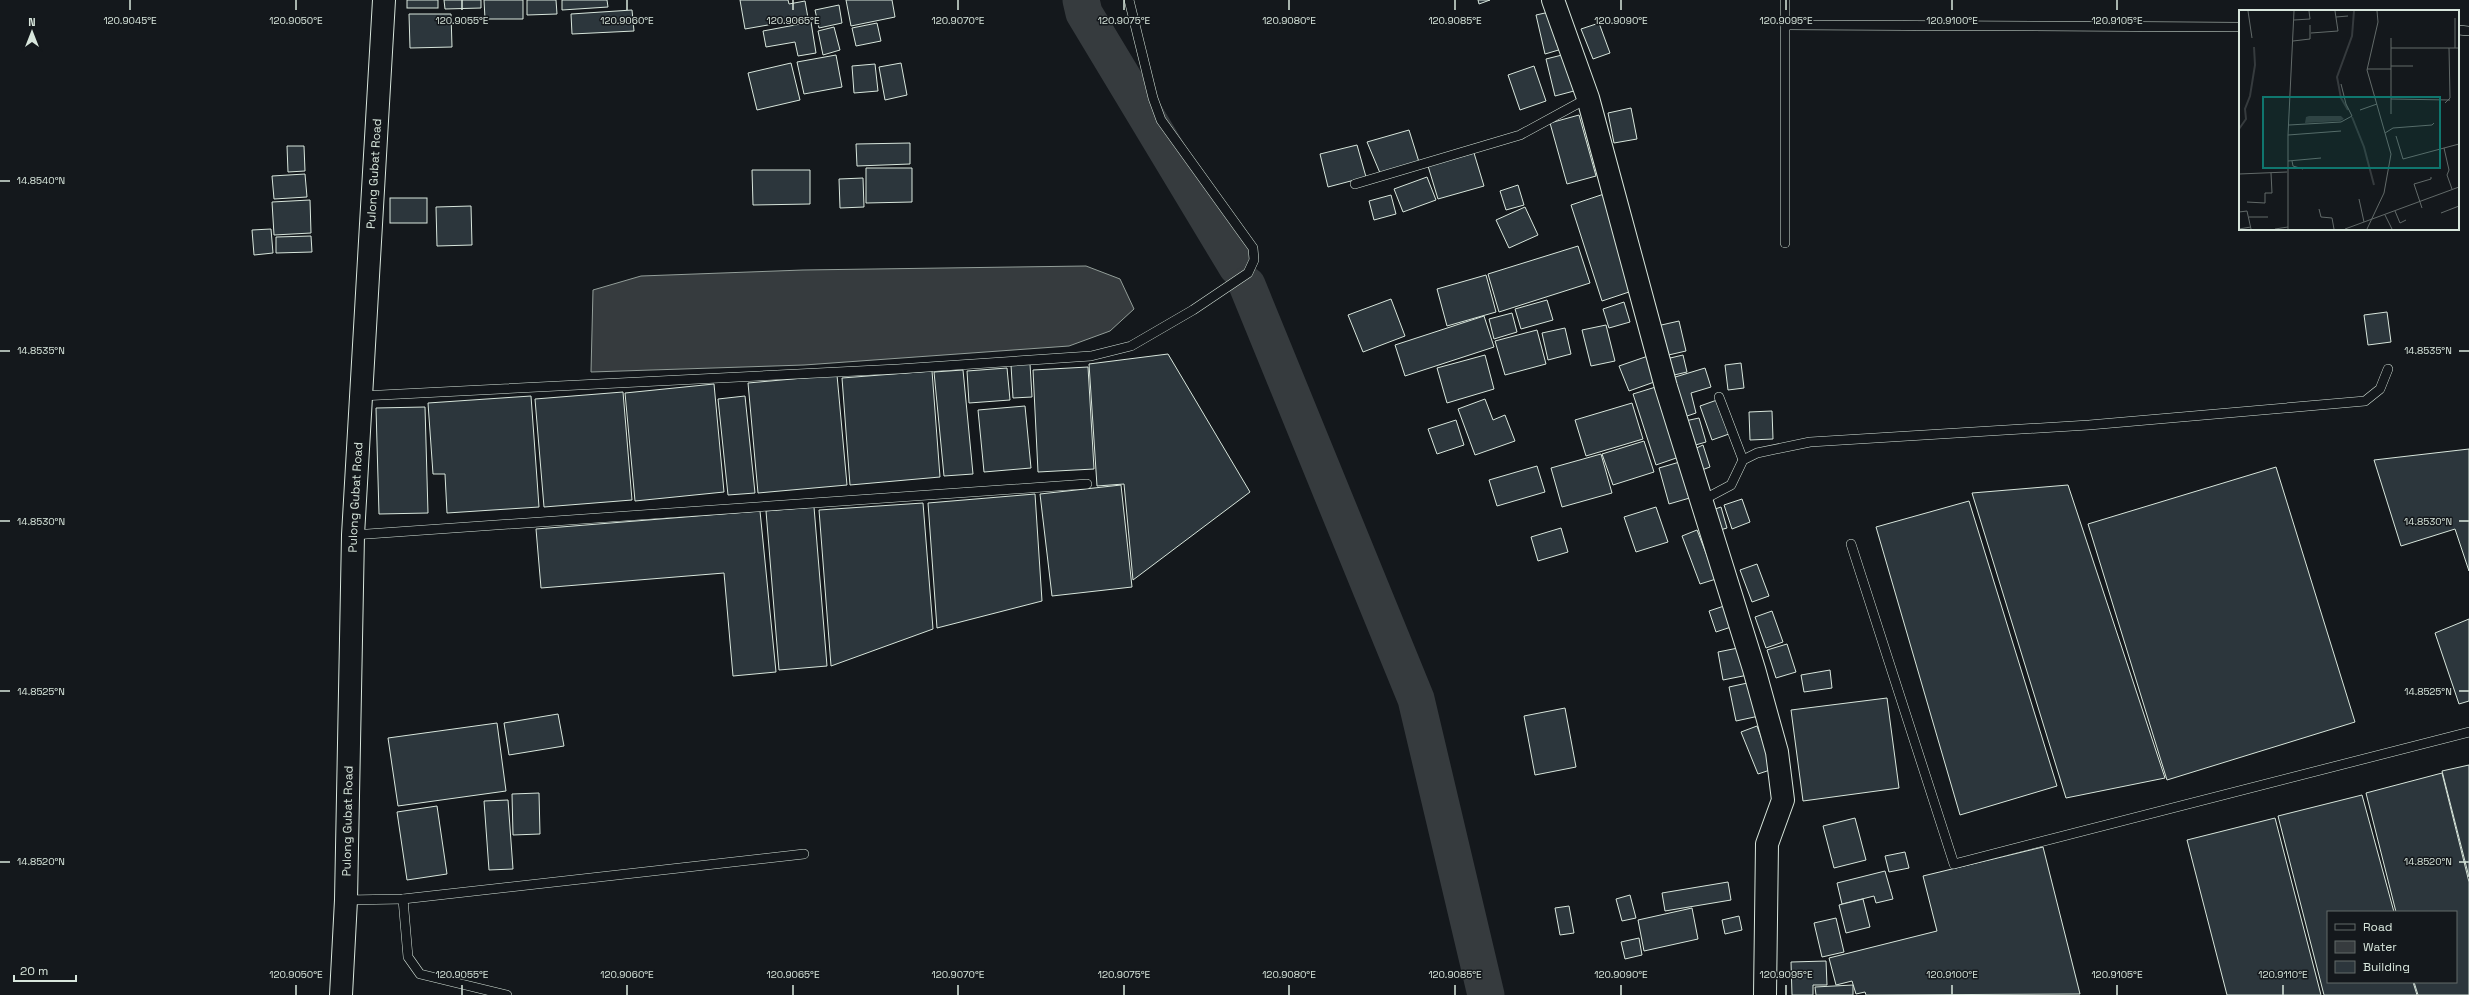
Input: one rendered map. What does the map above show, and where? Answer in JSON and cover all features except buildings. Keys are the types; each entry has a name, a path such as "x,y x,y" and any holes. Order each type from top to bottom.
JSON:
{"street":[{"name":"Pulong Gubat Road","path":"341,995 346,900 353,535 384,0"},
{"path":"1553,0 1588,98 1666,387 1754,669 1777,752 1783,800 1767,844 1765,995"}],"lane":[{"path":"361,396 898,369 1091,356 1131,346 1193,310 1248,274 1254,260 1253,248 1161,120 1153,98 1129,0"},
{"path":"1785,0 1785,242"},
{"path":"1785,25 2239,27"},
{"path":"2459,30 2469,31"},
{"path":"1355,184 1520,135 1588,98"},
{"path":"1701,501 1731,485 1743,460 1757,453 1810,442 2089,425 2365,401 2380,389 2388,369"},
{"path":"1719,397 1743,460"},
{"path":"353,535 1087,484"},
{"path":"1851,544 1954,864 2469,732"},
{"path":"346,900 403,899 804,854"},
{"path":"403,899 408,957 420,974 507,995"}],"water":[{"path":"1086,266 1120,279 1134,309 1110,331 1069,346 804,365 591,372 593,290 641,276 803,270"}],"waterway":[{"path":"1081,0 1084,13 1237,267"},
{"path":"1247,285 1416,699 1486,995"}]}
